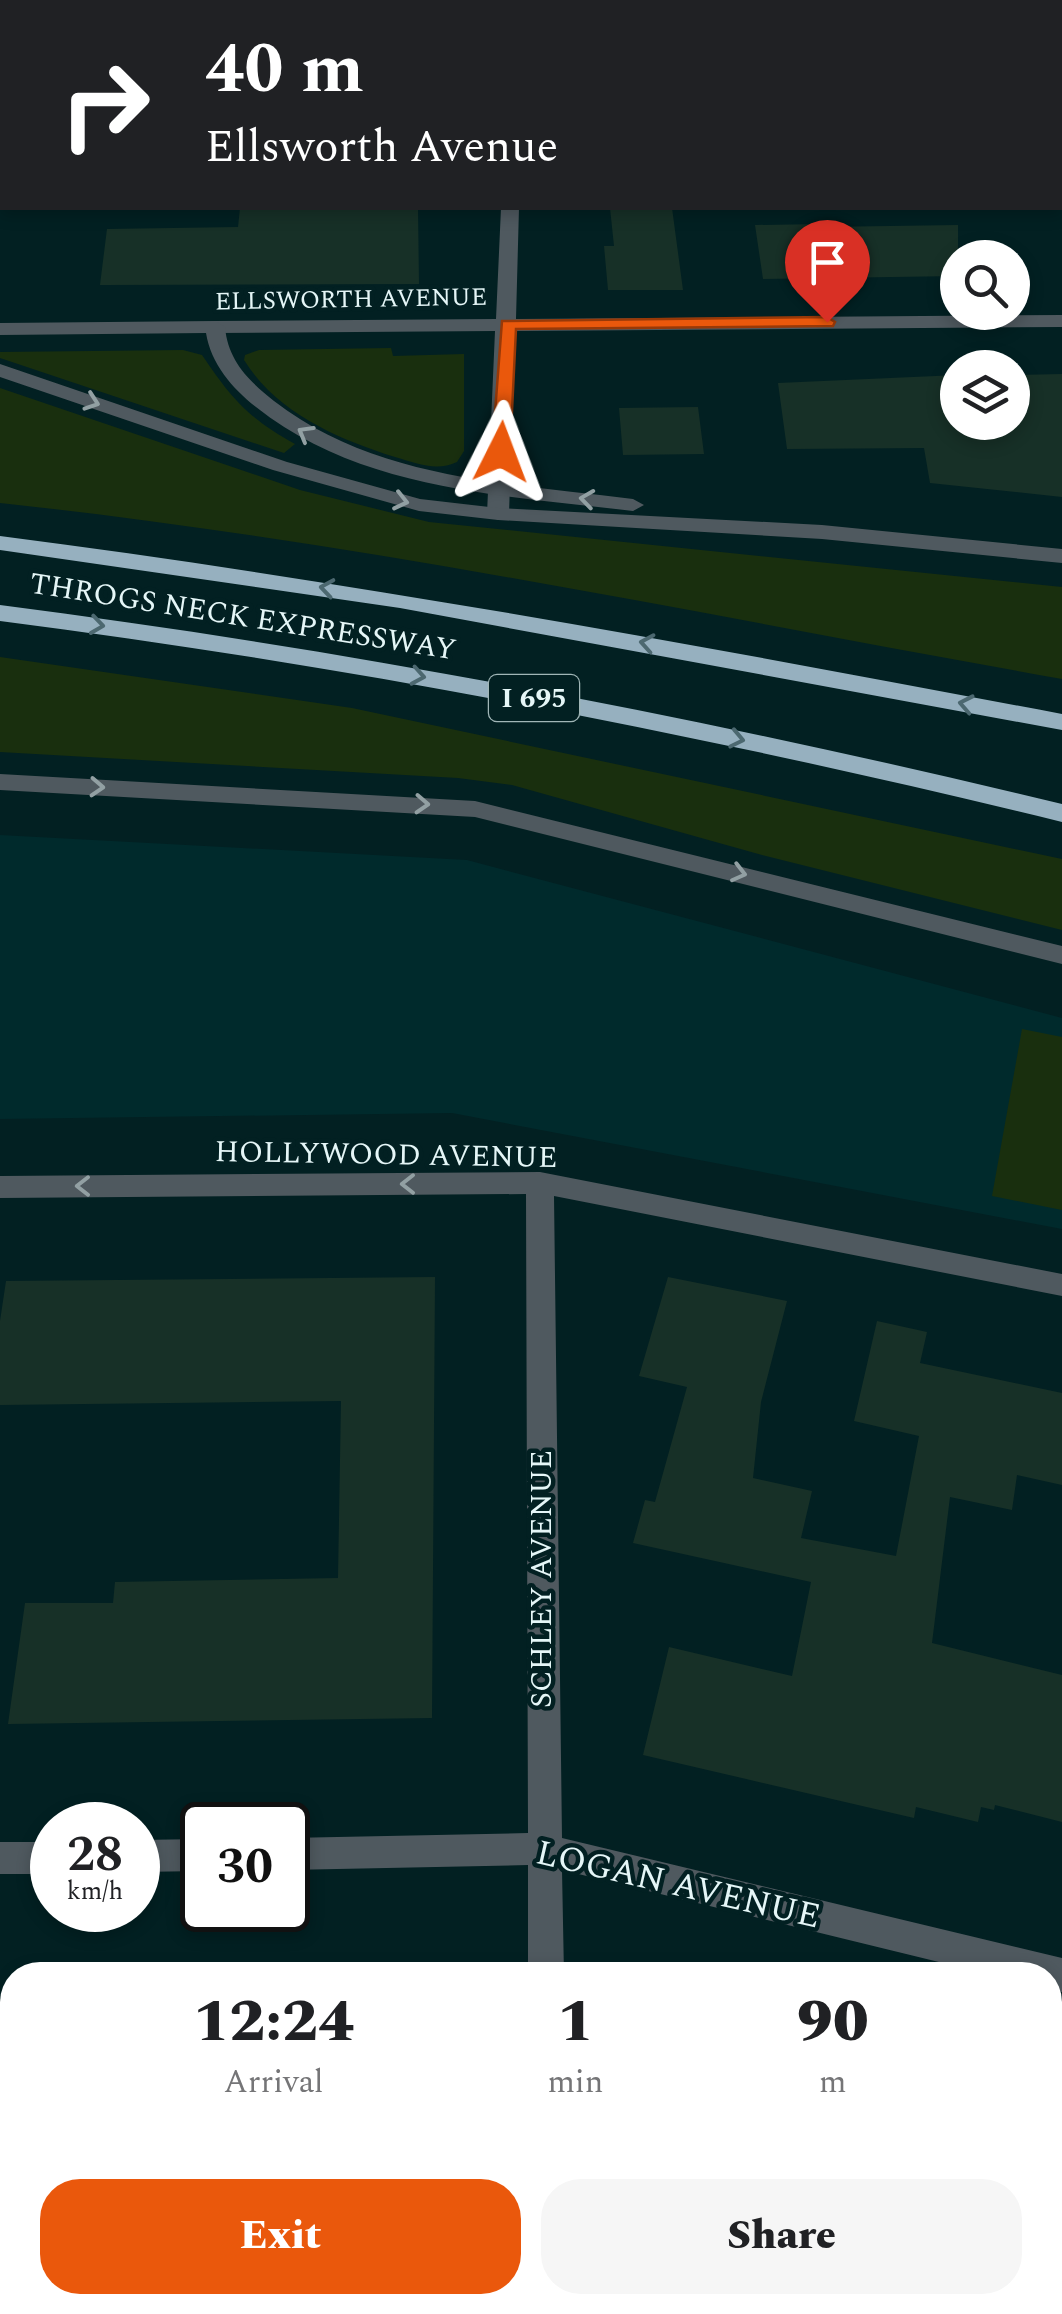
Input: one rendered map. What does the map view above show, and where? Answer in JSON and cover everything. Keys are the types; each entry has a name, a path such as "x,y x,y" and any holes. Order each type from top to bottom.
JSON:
{"highway":[{"name":"THROGS NECK EXPRESSWAY","path":"0,543 237,574 480,614 1062,722"},
{"name":"THROGS NECK EXPRESSWAY","path":"0,613 252,648 494,690 808,754 1062,813"}],"street":[{"path":"498,514 510,210"},
{"name":"ELLSWORTH AVENUE","path":"0,328 1062,321"},
{"path":"215,327 220,350 237,378 268,408 312,437 400,470 822,532 1062,556"},
{"path":"0,370 343,486 431,507 822,532"},
{"path":"0,782 475,809 554,825 1062,956"},
{"name":"HOLLYWOOD AVENUE","path":"0,1187 540,1183 1062,1286"},
{"name":"SCHLEY AVENUE","path":"540,1183 546,1962"},
{"name":"LOGAN AVENUE","path":"310,1854 544,1849 1009,1962"},
{"path":"0,1858 30,1858"}],"shaded area":[{"path":"0,835 467,860 1062,1018 1062,1229 452,1113 0,1119"}],"green space":[{"path":"391,348 393,356 464,354 464,451 457,462 441,466 418,464 310,422 274,395 244,360 245,355 259,350"},
{"path":"183,350 202,355 242,406 295,444 284,453 0,358 0,352"},
{"path":"0,388 300,490 429,522 1062,587 1062,679 400,559 0,503"},
{"path":"0,657 352,708 1062,859 1062,930 762,855 512,785 458,778 0,752"},
{"path":"1022,1029 1062,1037 1062,1210 992,1196"}],"building":[{"path":"240,210 418,210 419,284 100,285 107,229 238,227"},
{"path":"610,210 672,210 683,290 608,290 604,246 614,246"},
{"path":"755,225 958,225 958,240 940,240 940,276 763,279"},
{"path":"1062,374 1062,497 930,483 924,448 787,449 778,383 940,376 940,440 1030,440 1030,375"},
{"path":"698,407 704,454 623,455 619,408"},
{"path":"435,1277 432,1718 8,1724 25,1603 113,1603 115,1582 338,1578 341,1401 0,1405 0,1321 6,1281"},
{"path":"668,1277 787,1301 761,1402 753,1478 812,1491 801,1538 896,1556 919,1436 854,1421 877,1321 927,1332 920,1363 1062,1393 1062,1485 1017,1475 1012,1510 950,1497 932,1643 1062,1675 1062,1822 995,1805 994,1810 981,1807 978,1822 916,1807 914,1818 643,1755 669,1647 792,1676 811,1582 633,1543 645,1500 655,1502 687,1387 639,1376"}],"route":[{"path":"501,452 508,324 827,322"}]}
